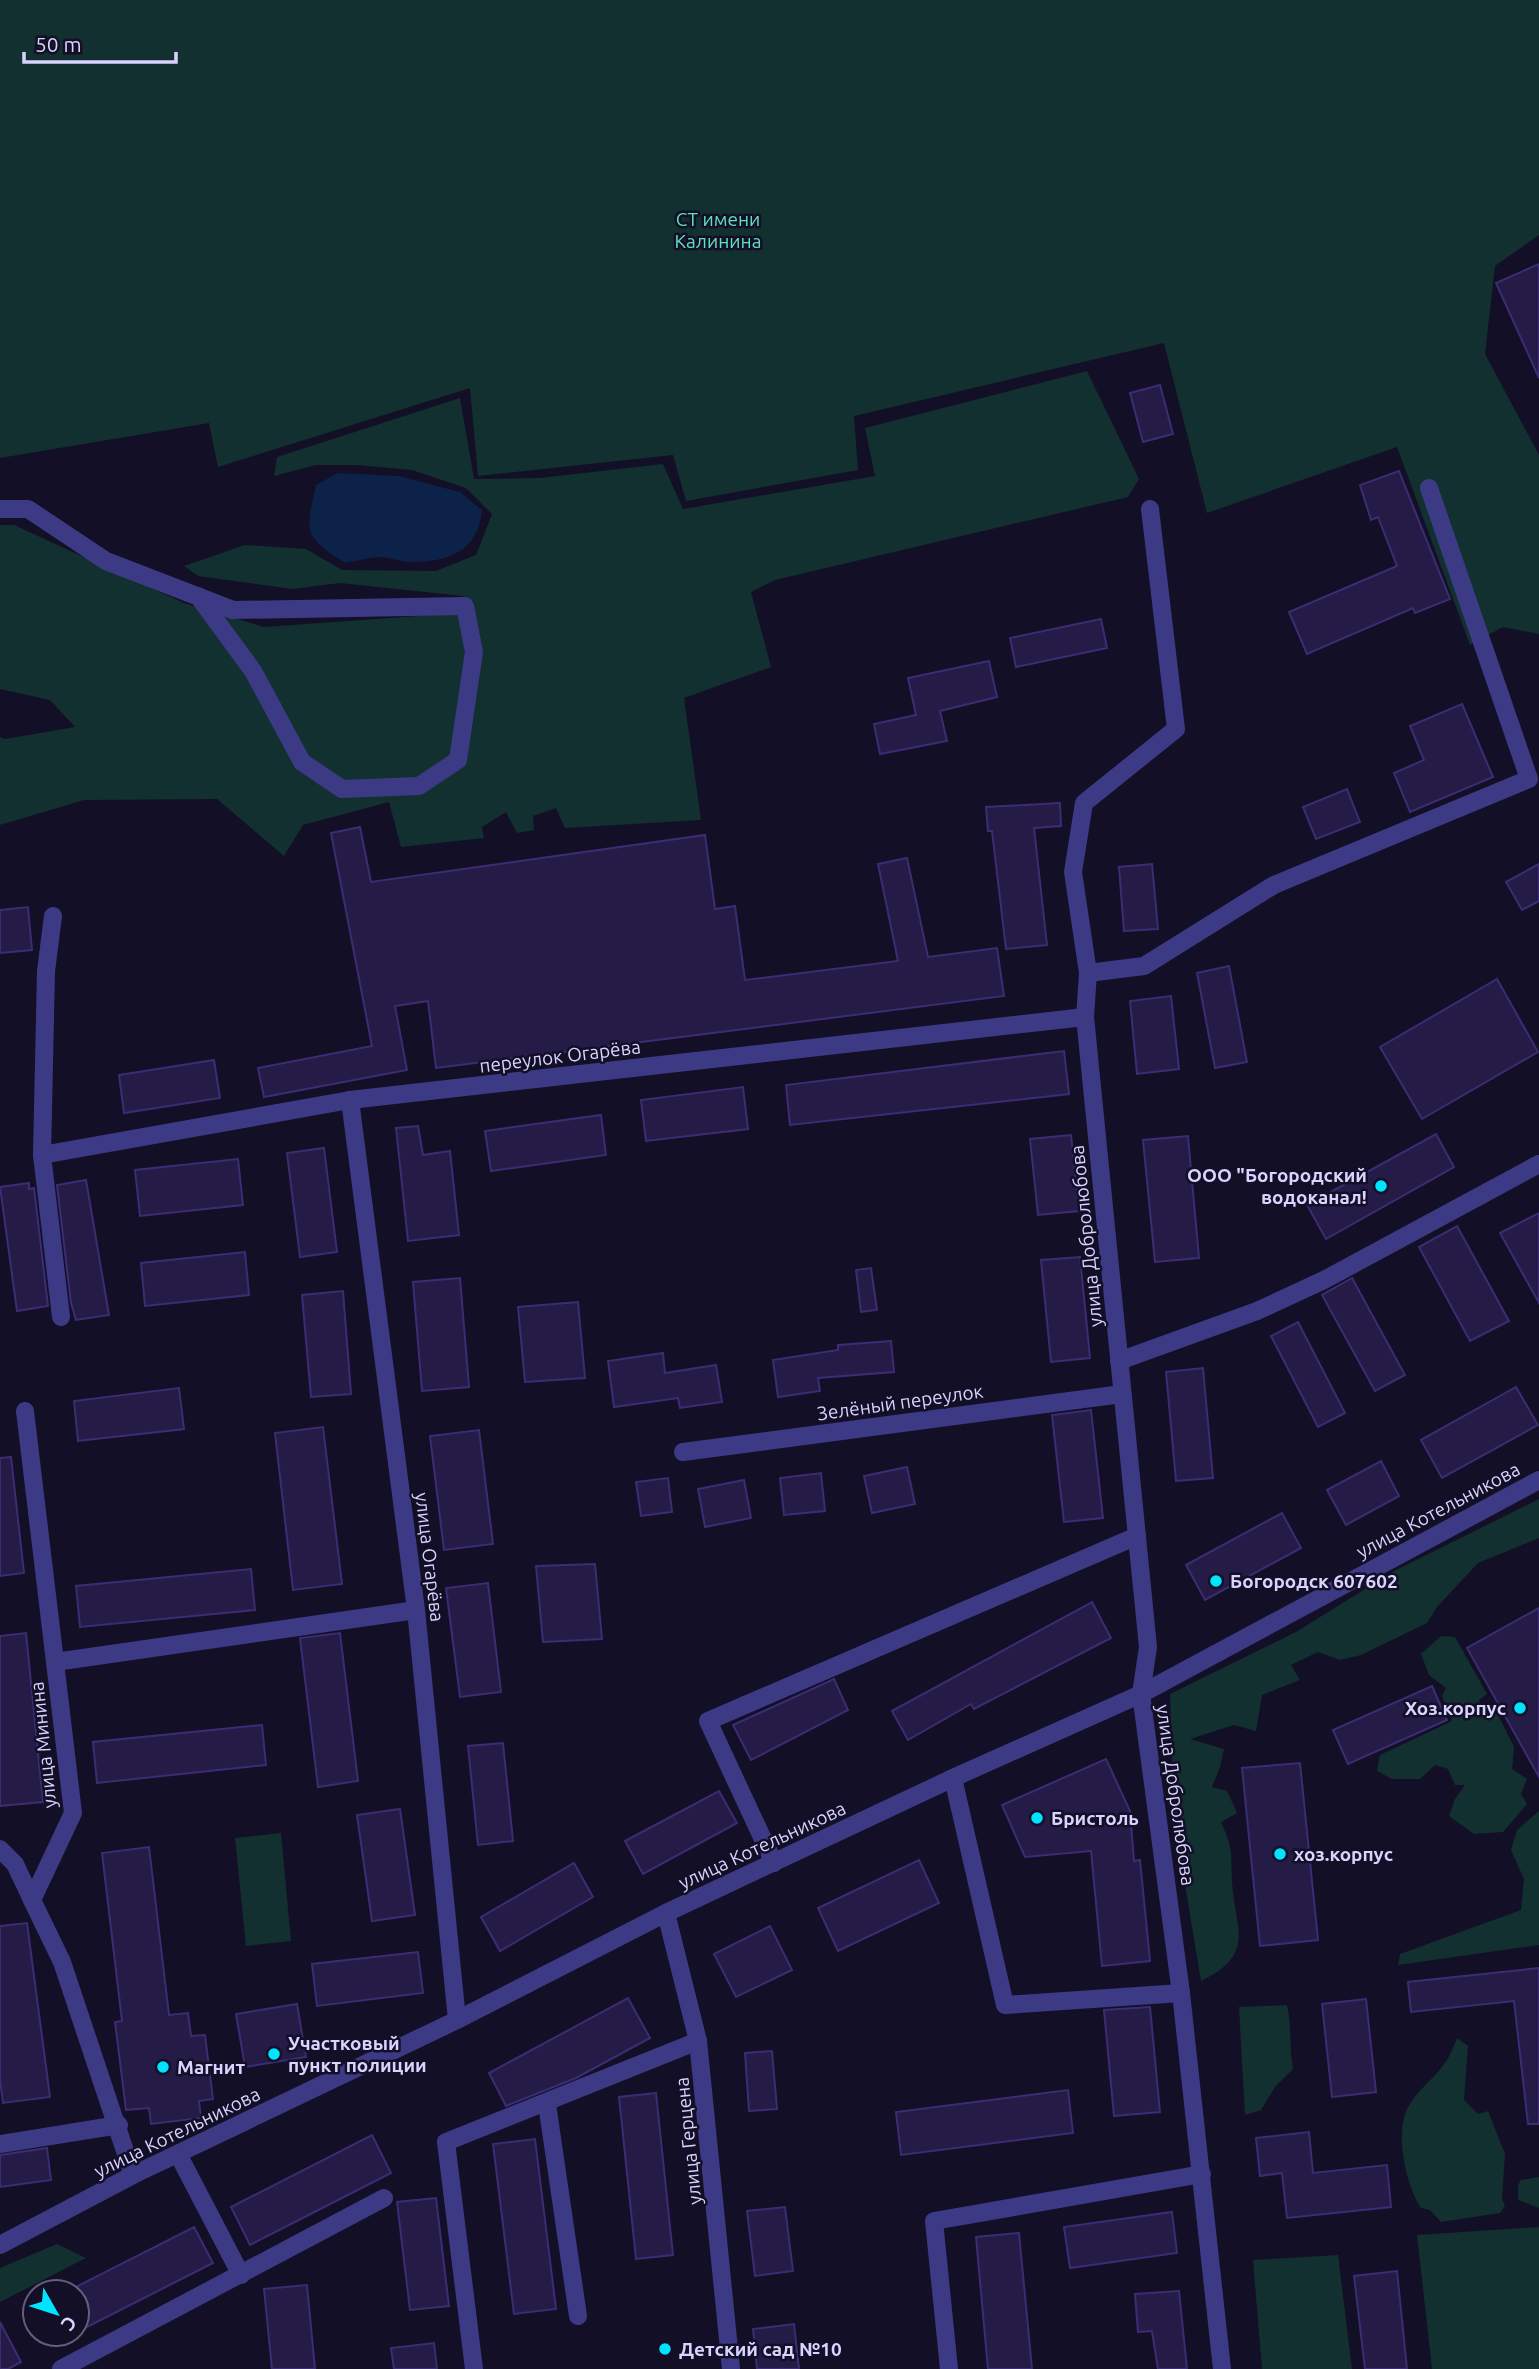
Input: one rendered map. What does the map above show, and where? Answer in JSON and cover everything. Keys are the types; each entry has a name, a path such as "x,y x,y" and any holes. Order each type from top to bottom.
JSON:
{"street":[{"path":"1087,972 1144,966 1274,885 1529,779 1429,488"},
{"path":"0,509 28,509 106,561 198,596 233,610 465,606 474,652 458,760 419,786 342,789 302,762 253,671 198,596"},
{"name":"улица Добролюбова","path":"1150,509 1176,729 1084,803 1073,872 1087,972 1085,1017 1148,1647 1141,1694 1181,1993 1222,2369"},
{"path":"53,916 46,971 42,1154 61,1317"},
{"name":"переулок Огарёва","path":"42,1154 350,1101 1085,1017"},
{"name":"улица Огарёва","path":"350,1101 416,1610 457,2020"},
{"path":"1119,1361 1257,1311 1324,1280 1539,1164"},
{"name":"Зелёный переулок","path":"683,1452 1122,1394"},
{"name":"улица Минина","path":"25,1411 73,1813 32,1900"},
{"name":"улица Котельникова","path":"0,2245 133,2175 457,2020 666,1913 953,1777 1141,1694 1539,1480"},
{"path":"774,1863 708,1721 1137,1535"},
{"path":"55,1662 416,1610"},
{"path":"953,1777 1005,2005 1181,1993"},
{"path":"0,1849 15,1864 62,1962 119,2125 133,2175"},
{"name":"улица Герцена","path":"666,1913 698,2041 731,2369"},
{"path":"474,2369 446,2142 547,2104 698,2041"},
{"path":"547,2104 578,2316"},
{"path":"0,2144 119,2125"},
{"path":"178,2154 241,2275"},
{"path":"949,2369 934,2221 1202,2174"},
{"path":"61,2369 383,2198"}],"green space":[{"name":"СТ имени Калинина","path":"0,0 1539,0 1539,235 1495,266 1485,354 1539,455 1539,634 1503,627 1470,645 1397,447 1207,513 1164,343 854,416 858,470 686,501 673,455 478,476 470,388 218,467 209,423 0,458"},
{"path":"1087,371 1139,479 1128,497 775,580 751,592 771,667 684,698 701,820 565,828 556,808 533,816 534,830 517,833 506,812 482,827 484,838 401,847 389,802 303,825 284,856 217,799 84,800 0,825 0,737 5,739 75,727 50,700 0,689 0,525 14,525 184,603 264,627 460,613 474,602 463,596 340,583 293,589 198,576 184,566 245,545 306,549 342,570 436,571 476,555 492,514 466,488 412,470 356,465 316,465 274,476 277,457 460,398 474,479 540,478 663,464 683,509 875,476 865,428"},
{"path":"1539,1499 1539,1538 1478,1563 1437,1607 1427,1623 1361,1655 1340,1660 1318,1652 1291,1665 1300,1680 1262,1695 1256,1731 1234,1725 1190,1739 1224,1749 1212,1787 1227,1791 1237,1813 1221,1822 1231,1851 1239,1938 1230,1960 1219,1971 1201,1981 1174,1818 1170,1694 1296,1632 1394,1571"},
{"path":"1441,1636 1455,1637 1487,1694 1479,1700 1482,1708 1497,1713 1514,1747 1512,1769 1527,1779 1521,1794 1527,1804 1503,1832 1474,1834 1449,1816 1455,1799 1465,1785 1455,1785 1448,1769 1435,1765 1420,1779 1392,1779 1377,1771 1380,1755 1452,1721 1442,1696 1446,1688 1429,1675 1421,1654"},
{"path":"1539,1811 1539,1945 1398,1965 1400,1954 1521,1910 1524,1879 1511,1850 1517,1830"},
{"path":"281,1833 291,1941 246,1946 235,1838"},
{"path":"1287,2005 1293,2069 1275,2087 1261,2110 1245,2115 1239,2007"},
{"path":"1457,2038 1468,2046 1464,2100 1478,2114 1488,2111 1505,2154 1502,2199 1505,2206 1500,2213 1441,2222 1430,2210 1421,2208 1411,2187 1404,2160 1402,2132 1410,2103 1444,2064"},
{"path":"1539,2177 1539,2208 1518,2200 1518,2185 1521,2180"},
{"path":"1539,2227 1539,2369 1432,2369 1417,2235"},
{"path":"57,2244 86,2258 47,2278 21,2278 21,2291 0,2302 0,2268"},
{"path":"1338,2255 1352,2369 1262,2369 1253,2260"}],"water":[{"path":"338,473 399,476 460,492 482,510 475,535 459,551 438,560 411,562 378,557 345,563 314,539 309,523 316,485"}],"building":[{"path":"1539,264 1539,378 1496,283"},
{"path":"1160,385 1173,434 1143,442 1130,393"},
{"path":"1399,471 1450,599 1415,613 1413,608 1307,654 1289,612 1397,566 1378,517 1371,520 1360,485"},
{"path":"1101,619 1107,648 1016,667 1010,638"},
{"path":"989,661 997,697 940,711 947,741 880,754 874,724 916,715 908,678"},
{"path":"1462,704 1493,777 1410,812 1394,773 1424,760 1410,726"},
{"path":"1347,789 1360,822 1316,839 1303,807"},
{"path":"1060,803 1061,826 1034,828 1047,945 1006,949 992,831 988,831 986,807"},
{"path":"360,827 371,882 705,835 715,909 735,906 745,980 898,961 878,864 907,858 928,957 997,948 1004,996 436,1068 428,1001 395,1006 407,1070 264,1097 258,1068 372,1046 331,833"},
{"path":"1152,864 1158,929 1124,931 1119,867"},
{"path":"1539,864 1539,901 1522,910 1506,882"},
{"path":"28,907 32,950 0,953 0,910"},
{"path":"1229,966 1247,1062 1215,1068 1197,973"},
{"path":"1497,979 1538,1052 1422,1119 1380,1047"},
{"path":"1171,996 1179,1069 1137,1074 1130,1001"},
{"path":"1064,1051 1069,1094 790,1125 786,1085"},
{"path":"214,1060 220,1098 124,1113 119,1075"},
{"path":"743,1087 748,1129 646,1141 641,1100"},
{"path":"601,1115 606,1155 491,1171 485,1131"},
{"path":"418,1126 423,1155 450,1151 459,1235 408,1241 396,1128"},
{"name":"ООО \"Богородский водоканал!","path":"1436,1134 1454,1167 1326,1239 1307,1205"},
{"path":"1071,1135 1079,1211 1038,1215 1030,1139"},
{"path":"1188,1136 1199,1258 1155,1262 1143,1140"},
{"path":"324,1148 337,1252 300,1257 287,1153"},
{"path":"238,1159 243,1205 140,1216 135,1170"},
{"path":"86,1180 109,1315 76,1320 71,1303 57,1185"},
{"path":"29,1183 29,1189 34,1188 48,1306 17,1311 0,1187"},
{"path":"1539,1213 1539,1303 1500,1233"},
{"path":"1457,1226 1509,1321 1470,1341 1419,1247"},
{"path":"245,1252 249,1295 145,1306 141,1263"},
{"path":"1080,1257 1090,1358 1051,1362 1041,1260"},
{"path":"871,1268 877,1310 861,1312 856,1270"},
{"path":"460,1278 469,1387 422,1391 413,1282"},
{"path":"1352,1278 1405,1375 1375,1391 1322,1295"},
{"path":"343,1291 351,1394 311,1397 302,1295"},
{"path":"578,1302 585,1378 525,1382 518,1307"},
{"path":"1298,1322 1345,1413 1318,1427 1271,1336"},
{"path":"891,1341 894,1372 818,1378 820,1391 778,1397 773,1360 838,1350 838,1345"},
{"path":"663,1353 665,1373 716,1365 722,1402 680,1408 678,1398 614,1407 608,1361"},
{"path":"1203,1368 1213,1478 1176,1481 1166,1372"},
{"path":"1516,1387 1538,1425 1442,1478 1421,1440"},
{"path":"179,1388 184,1429 78,1441 74,1401"},
{"path":"1091,1410 1103,1518 1064,1522 1052,1415"},
{"path":"323,1427 342,1584 293,1590 275,1433"},
{"path":"479,1430 493,1544 444,1550 430,1436"},
{"path":"11,1457 24,1573 0,1576 0,1458"},
{"path":"1381,1461 1399,1496 1346,1525 1327,1490"},
{"path":"907,1467 915,1504 872,1513 864,1476"},
{"path":"821,1473 825,1511 784,1515 780,1478"},
{"path":"668,1478 672,1512 641,1516 636,1482"},
{"path":"744,1480 751,1518 705,1527 698,1489"},
{"path":"1282,1513 1301,1548 1205,1600 1186,1565"},
{"path":"595,1564 602,1639 543,1642 536,1566"},
{"path":"251,1569 255,1610 80,1627 76,1586"},
{"path":"488,1583 501,1692 460,1697 446,1588"},
{"path":"1092,1602 1111,1638 974,1709 971,1704 908,1740 892,1711"},
{"name":"Хоз.корпус","path":"1539,1608 1539,1777 1467,1648"},
{"path":"26,1633 43,1802 0,1806 0,1636"},
{"path":"340,1633 358,1781 318,1787 300,1638"},
{"path":"834,1679 848,1710 751,1760 733,1725"},
{"name":"Хоз.корпус","path":"1432,1686 1447,1720 1348,1764 1333,1730"},
{"path":"262,1725 266,1765 97,1783 93,1742"},
{"path":"503,1743 513,1841 478,1845 468,1746"},
{"path":"1106,1759 1130,1811 1134,1861 1140,1860 1150,1961 1102,1966 1091,1851 1025,1857 1002,1805"},
{"name":"хоз.корпус","path":"1300,1763 1318,1940 1260,1946 1242,1768"},
{"path":"719,1791 737,1823 643,1874 625,1841"},
{"path":"400,1809 415,1915 372,1921 357,1815"},
{"path":"149,1847 169,2015 188,2013 191,2036 205,2035 213,2099 199,2101 201,2118 151,2124 149,2108 126,2110 115,2022 122,2021 102,1853"},
{"path":"919,1860 939,1903 838,1951 818,1908"},
{"path":"574,1863 593,1897 500,1951 481,1917"},
{"path":"27,1923 50,2097 3,2103 0,2079 0,1926"},
{"path":"770,1926 792,1970 736,1997 714,1954"},
{"path":"418,1952 423,1993 317,2006 312,1964"},
{"path":"1539,1968 1539,2124 1528,2124 1514,2001 1411,2012 1408,1982"},
{"path":"628,1998 650,2038 576,2078 506,2106 489,2073"},
{"path":"1366,1999 1376,2092 1332,2097 1322,2004"},
{"path":"297,2004 306,2057 245,2067 236,2014"},
{"path":"1150,2007 1160,2112 1114,2116 1104,2010"},
{"path":"772,2051 777,2109 749,2111 745,2053"},
{"path":"1068,2090 1073,2133 901,2155 896,2112"},
{"path":"656,2093 673,2255 636,2259 619,2097"},
{"path":"1309,2132 1313,2173 1387,2165 1391,2207 1287,2218 1282,2173 1260,2176 1256,2138"},
{"path":"372,2135 391,2173 250,2245 231,2207"},
{"path":"535,2139 556,2309 514,2314 493,2144"},
{"path":"47,2148 51,2180 0,2187 0,2155"},
{"path":"436,2198 449,2306 410,2310 397,2202"},
{"path":"785,2207 793,2271 755,2276 747,2211"},
{"path":"1172,2212 1177,2253 1070,2268 1064,2227"},
{"path":"194,2227 213,2263 91,2325 91,2279"},
{"path":"1019,2233 1032,2369 988,2369 976,2237"},
{"path":"1397,2271 1407,2369 1365,2369 1354,2276"},
{"path":"307,2285 315,2369 272,2369 264,2289"},
{"path":"1179,2291 1187,2369 1158,2369 1152,2331 1138,2332 1135,2294"},
{"path":"0,2322 21,2362 8,2369 0,2369"},
{"path":"794,2324 799,2369 757,2369 753,2329"},
{"path":"434,2343 437,2369 394,2369 391,2348"}],"place":[{"name":"ООО \"Богородский водоканал!","path":"1381,1186"},
{"name":"Богородск 607602","path":"1216,1581"},
{"name":"Хоз.корпус","path":"1520,1708"},
{"name":"Бристоль","path":"1037,1818"},
{"name":"хоз.корпус","path":"1280,1854"},
{"name":"Участковый пункт полиции","path":"274,2054"},
{"name":"Магнит","path":"163,2067"},
{"name":"Детский сад №10","path":"665,2349"}]}
